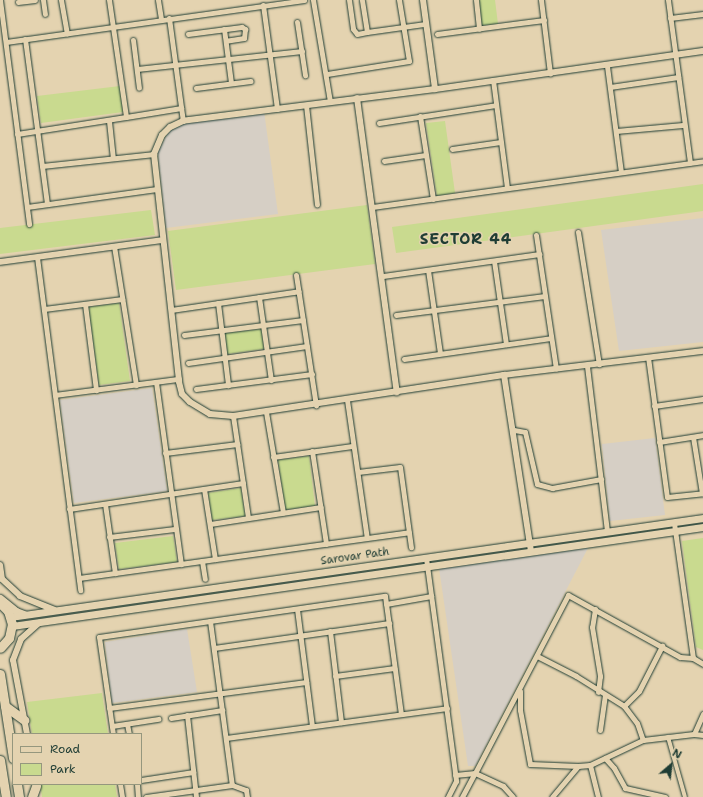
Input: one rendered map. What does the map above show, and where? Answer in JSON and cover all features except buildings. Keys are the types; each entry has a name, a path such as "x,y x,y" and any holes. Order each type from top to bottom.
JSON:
{"highway":[{"path":"0,603 11,621 9,638 0,648"},
{"path":"0,674 12,752"},
{"path":"5,706 24,720"},
{"path":"0,760 6,797"},
{"path":"17,785 19,797"},
{"path":"32,797 36,785"}],"main road":[{"name":"Sarovar Path","path":"11,621 25,615 703,518"},
{"name":"Sarovar Path","path":"11,621 47,620 703,527"},
{"path":"0,598 16,611 25,615"}],"street":[{"path":"0,0 29,224"},
{"path":"18,2 35,0"},
{"path":"43,0 45,14"},
{"path":"61,0 67,33"},
{"path":"108,0 126,117"},
{"path":"158,0 161,20"},
{"path":"6,42 161,20 259,4 304,0"},
{"path":"313,0 327,74 330,102"},
{"path":"349,0 354,33 426,24"},
{"path":"362,0 366,32"},
{"path":"327,74 409,61 399,0"},
{"path":"423,0 435,90"},
{"path":"476,0 480,29"},
{"path":"541,0 550,73"},
{"path":"668,0 683,125 690,163"},
{"path":"259,4 269,55 277,109"},
{"path":"670,18 703,14"},
{"path":"169,18 183,120"},
{"path":"437,34 544,20"},
{"path":"297,22 305,75"},
{"path":"188,34 242,27 246,34 241,39 226,41"},
{"path":"224,29 231,83"},
{"path":"25,39 47,204"},
{"path":"133,40 140,88"},
{"path":"137,69 302,51"},
{"path":"703,51 607,66 493,80 435,90 356,98 183,120 170,127 162,135 154,154 179,379 182,394 198,408 210,414 233,416 266,412 504,375 556,370 703,351"},
{"path":"607,66 621,172"},
{"path":"610,87 678,77"},
{"path":"196,88 251,80"},
{"path":"493,80 507,188"},
{"path":"356,98 383,276 397,392"},
{"path":"306,105 317,204"},
{"path":"378,123 496,105"},
{"path":"17,134 109,121 181,108"},
{"path":"420,116 433,199"},
{"path":"109,121 113,158"},
{"path":"616,131 683,125"},
{"path":"452,150 501,142"},
{"path":"42,166 154,154"},
{"path":"384,161 426,155"},
{"path":"372,207 703,161"},
{"path":"27,206 158,189"},
{"path":"578,232 599,364"},
{"path":"536,235 556,370"},
{"path":"0,262 163,240"},
{"path":"114,246 136,385"},
{"path":"383,276 539,254"},
{"path":"37,256 80,590"},
{"path":"494,261 506,344"},
{"path":"428,270 440,353"},
{"path":"296,275 316,405"},
{"path":"171,310 299,291"},
{"path":"259,296 271,380"},
{"path":"396,315 545,296"},
{"path":"44,310 122,299"},
{"path":"218,303 228,385"},
{"path":"85,304 96,390"},
{"path":"184,336 303,320"},
{"path":"404,359 551,338"},
{"path":"188,362 308,346"},
{"path":"648,357 667,497 703,493 693,437"},
{"path":"587,366 607,532"},
{"path":"196,389 312,374"},
{"path":"504,375 514,430 531,551"},
{"path":"54,395 179,379"},
{"path":"156,382 170,494 181,564"},
{"path":"654,406 703,399"},
{"path":"347,400 352,446 358,472 367,538"},
{"path":"266,412 283,513"},
{"path":"233,416 248,518"},
{"path":"514,430 525,432 537,484 552,488 601,479"},
{"path":"659,442 703,435"},
{"path":"165,453 237,444"},
{"path":"273,456 352,446"},
{"path":"312,451 326,544"},
{"path":"358,472 400,467 411,548"},
{"path":"70,509 243,483"},
{"path":"204,489 215,559"},
{"path":"105,504 114,573"},
{"path":"210,524 321,507"},
{"path":"674,523 693,658"},
{"path":"109,537 175,529"},
{"path":"79,578 409,532"},
{"path":"426,558 456,781 448,797"},
{"path":"202,561 205,579"},
{"path":"0,565 2,579 20,596 54,611"},
{"path":"462,797 520,690 568,594 680,656 693,658 703,664"},
{"path":"113,733 99,637 385,596 400,714"},
{"path":"386,604 431,596"},
{"path":"297,609 312,726"},
{"path":"595,609 592,627 600,676 598,692"},
{"path":"26,733 14,667 14,654 24,634 37,624 47,620"},
{"path":"210,621 232,784"},
{"path":"214,648 388,623"},
{"path":"330,631 341,722"},
{"path":"624,706 639,691 662,646"},
{"path":"537,656 576,676 604,696 624,706 637,723 643,740"},
{"path":"335,676 394,668"},
{"path":"109,708 306,682"},
{"path":"520,690 521,717 530,764 590,765 643,740 694,734 703,735"},
{"path":"600,730 604,696"},
{"path":"226,738 446,708"},
{"path":"171,718 222,710"},
{"path":"694,734 703,714"},
{"path":"187,716 196,797"},
{"path":"112,726 158,719"},
{"path":"128,724 129,733"},
{"path":"668,737 685,797"},
{"path":"604,758 614,768 625,788 665,797"},
{"path":"590,765 598,797"},
{"path":"552,797 578,766"},
{"path":"142,780 193,772"},
{"path":"455,775 475,773 503,786 513,797"},
{"path":"146,797 232,784 246,790 247,797"},
{"path":"36,785 38,797"},
{"path":"120,785 122,797"},
{"path":"137,785 138,797"}],"shaded area":[{"path":"264,111 278,214 166,228 158,152 169,131 183,122"},
{"path":"703,218 703,342 619,351 601,230"},
{"path":"152,388 167,491 74,503 60,400"},
{"path":"655,438 665,515 610,521 602,444"},
{"path":"588,548 475,766 468,766 439,568"},
{"path":"187,629 197,692 112,703 105,642"}],"green space":[{"path":"478,0 495,0 498,24 481,26"},
{"path":"120,86 123,112 41,123 37,96"},
{"path":"445,121 455,193 437,196 426,123"},
{"path":"703,184 703,211 396,253 392,227"},
{"path":"367,205 375,264 176,290 168,231"},
{"path":"151,210 155,235 0,254 0,228"},
{"path":"119,303 130,381 99,385 88,307"},
{"path":"262,329 264,349 227,354 224,333"},
{"path":"309,456 315,506 285,510 278,460"},
{"path":"241,488 245,516 212,520 208,493"},
{"path":"173,536 177,562 119,569 115,543"},
{"path":"703,538 703,650 696,647 682,541"},
{"path":"102,693 108,733 32,733 27,702"},
{"path":"40,785 115,785 117,797 42,797"}],"district":[{"name":"SECTOR 44","path":"466,240"}]}
